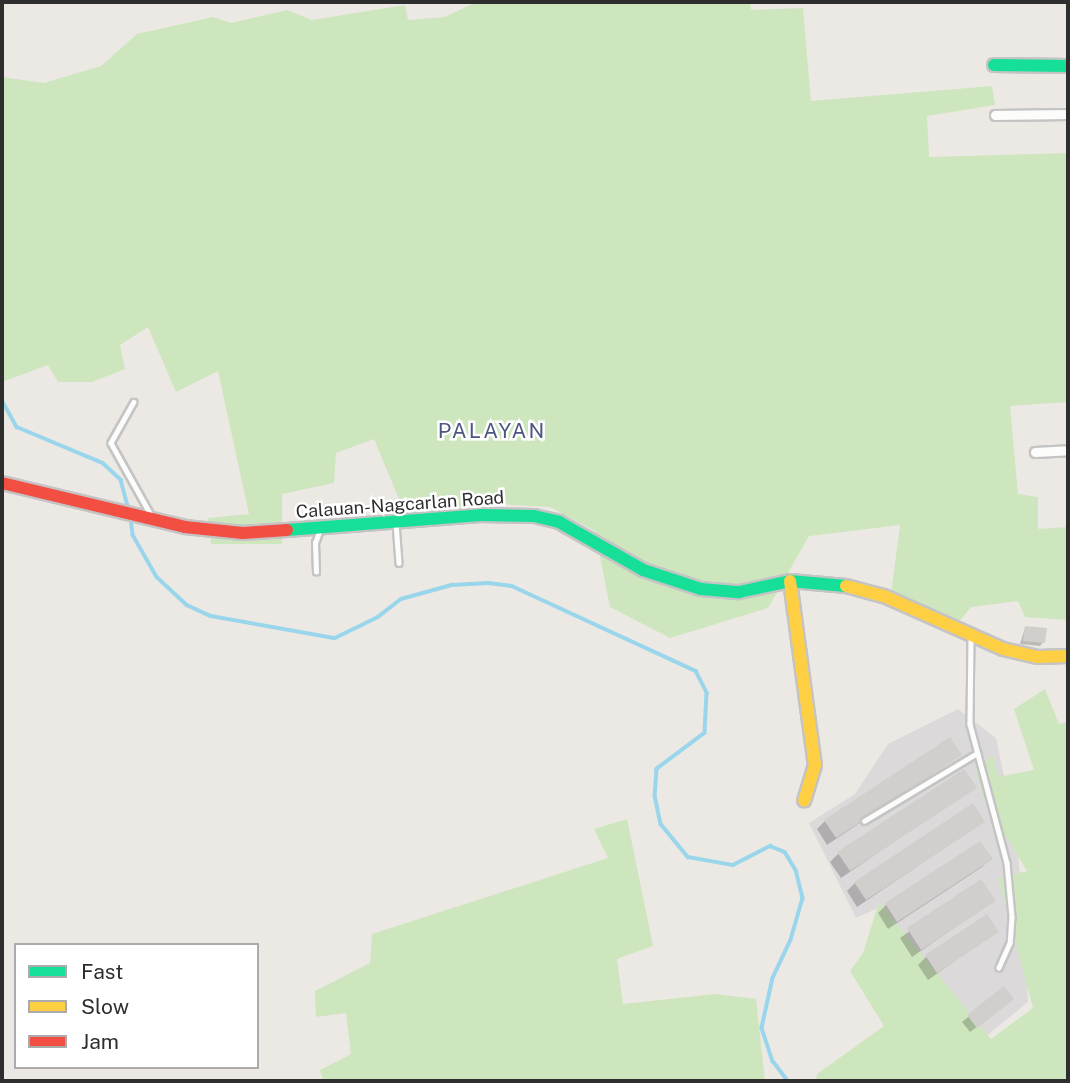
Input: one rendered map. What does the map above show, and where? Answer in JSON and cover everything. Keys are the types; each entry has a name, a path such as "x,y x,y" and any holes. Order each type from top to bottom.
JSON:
{"main road":[{"path":"994,65 1068,66"},
{"name":"Calauan-Nagcarlan Road","path":"2,483 148,517 243,533 480,515 534,516 568,527 643,570 701,589 739,592 790,581 861,589 971,638 1038,657 1068,656"},
{"path":"790,581 814,765 804,800"}],"street":[{"path":"995,115 1068,114"},
{"path":"1035,452 1068,450"}],"lane":[{"path":"134,402 111,443 148,517"},
{"path":"396,522 399,563"},
{"path":"316,572 315,543 320,529"},
{"path":"971,638 970,724 1008,877 1013,930 999,968"},
{"path":"864,821 977,753"}],"shaded area":[{"path":"958,709 996,738 1016,832 1025,929 1028,1002 973,1047 878,908 856,918 809,823 855,794 888,744"}],"green space":[{"path":"476,2 750,2 751,10 803,8 811,101 992,86 995,105 927,116 929,157 1068,153 1068,402 1010,406 1018,494 1038,497 1038,529 1068,527 1068,620 1025,617 1018,601 971,607 958,623 891,594 900,525 809,536 768,608 670,638 610,607 595,531 550,507 496,504 404,511 374,439 336,453 334,483 282,494 282,544 211,544 208,518 249,514 218,371 176,392 148,327 120,345 125,369 92,382 58,382 48,365 2,382 2,77 44,83 101,66 137,34 213,17 231,23 287,10 312,20 405,5 408,20 445,17"},
{"path":"1045,689 1059,724 1068,722 1068,1081 816,1081 817,1074 884,1026 850,971 863,953 879,902 991,1039 1033,1008 998,878 1027,871 983,799 976,770 993,755 998,777 1034,770 1014,709"},
{"path":"627,819 653,946 617,959 623,1004 715,994 756,999 765,1081 323,1081 320,1070 351,1054 346,1013 316,1017 315,991 370,963 372,934 608,858 594,829"}],"building":[{"path":"1025,626 1047,628 1045,643 1023,641"},
{"path":"950,737 962,755 836,838 824,820"},
{"path":"964,769 977,788 850,871 837,852"},
{"path":"973,803 985,822 866,900 854,882"},
{"path":"980,841 993,859 897,922 885,903"},
{"path":"981,879 996,901 921,950 907,928"},
{"path":"987,914 999,932 937,973 925,955"},
{"path":"1004,986 1014,999 977,1028 967,1015"}],"waterway":[{"path":"2,400 17,427 103,463 121,480 129,510"},
{"path":"131,518 133,535 157,577 187,605 211,616 335,638 378,617 401,599 452,585 488,583 512,586 696,671 707,693 705,733 657,769 655,796 661,824 688,857 733,865 770,846 785,852 796,870 803,898 791,940 773,978 762,1028 773,1061 788,1081"}],"traffic: fast":[{"path":"994,65 1068,66"},
{"path":"287,530 480,515 534,516 559,522 643,570 701,589 739,592 790,581 846,586"}],"traffic: slow":[{"path":"790,581 815,765 804,800"},
{"path":"846,586 884,596 1003,649 1038,657 1068,656"}],"traffic: jam":[{"path":"2,483 185,527 243,533 287,530"}],"district":[{"name":"PALAYAN","path":"492,431"}]}
